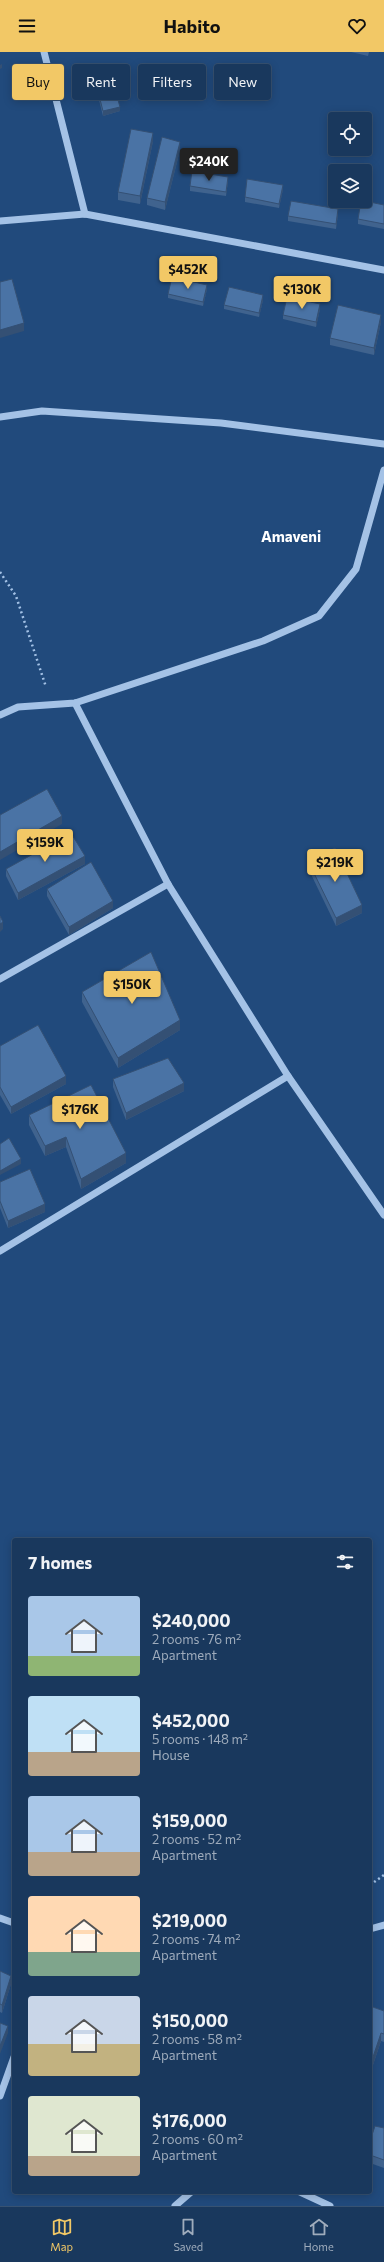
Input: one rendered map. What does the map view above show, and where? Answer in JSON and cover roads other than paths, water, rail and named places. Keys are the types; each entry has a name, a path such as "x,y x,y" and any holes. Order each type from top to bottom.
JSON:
{"street":[{"path":"44,52 85,214"},
{"path":"0,221 85,214 384,270"},
{"path":"0,417 42,411 221,423 384,444"},
{"path":"0,715 18,707 75,703 263,641 318,616 356,569 384,470"},
{"path":"75,703 168,884 288,1076 384,1215"},
{"path":"0,979 168,884"},
{"path":"0,1251 288,1076"},
{"path":"0,1918 12,1922"},
{"path":"372,1928 384,1925"},
{"path":"0,2096 12,2063"},
{"path":"175,2206 189,2194"},
{"path":"304,2194 330,2206"}],"district":[{"name":"Amaveni","path":"291,537"}]}
